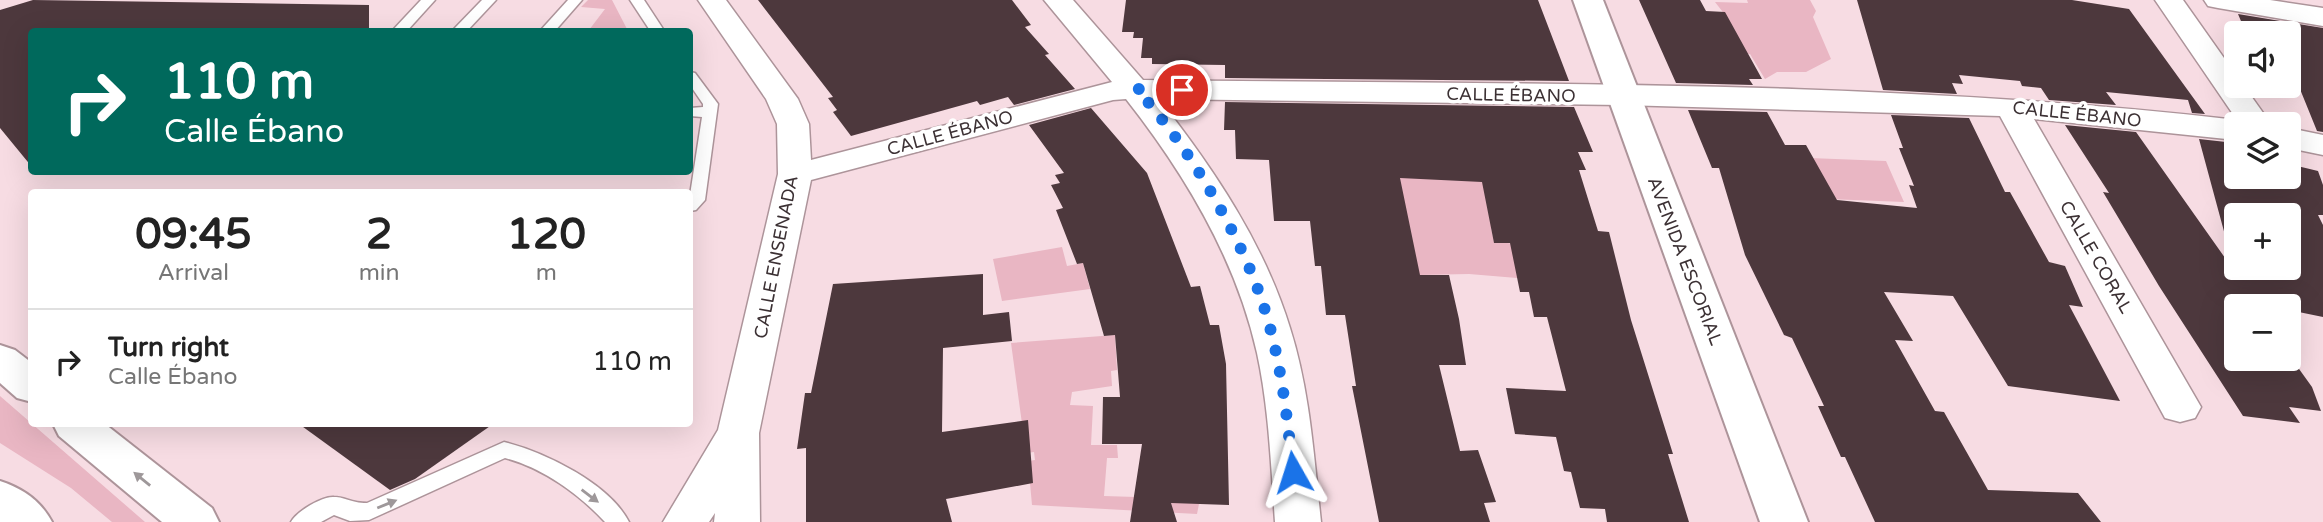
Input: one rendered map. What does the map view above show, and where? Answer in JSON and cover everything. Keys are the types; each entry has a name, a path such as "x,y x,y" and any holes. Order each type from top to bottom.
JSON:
{"street":[{"name":"CALLE ENSENADA","path":"686,522 739,431 795,174 793,124 782,99 712,0"},
{"path":"1058,0 1136,89 1191,163 1230,228 1263,304 1286,398 1298,522"},
{"name":"AVENIDA ESCORIAL","path":"1588,0 1784,522"},
{"path":"2169,0 2247,112"},
{"path":"2218,0 2323,17"},
{"name":"CALLE ÉBANO","path":"795,174 1112,90 1136,89 1622,96 2011,107 2224,129"},
{"name":"CALLE CORAL","path":"2011,107 2180,407"},
{"path":"2301,140 2323,145"},
{"path":"0,360 28,384"},
{"path":"79,427 195,522"},
{"path":"673,522 739,431"},
{"path":"737,522 739,431"},
{"path":"0,499 28,522"}],"lane":[{"path":"401,28 428,0"},
{"path":"462,28 489,0"},
{"path":"550,28 575,0"},
{"path":"637,0 654,28"},
{"path":"693,80 711,104 697,200 693,203"},
{"path":"693,112 710,111"},
{"path":"302,522 333,505 349,512 369,511 504,450 524,453 552,470 587,494 618,522"}],"shaded area":[{"path":"588,0 612,0 626,28 591,28 605,9 581,7"},
{"path":"1747,0 1810,0 1816,11 1813,17 1831,59 1806,72 1777,72 1765,79 1750,54 1671,52 1729,20 1715,2 1748,3"},
{"path":"1712,154 1886,161 1904,202 1730,195 1812,191"},
{"path":"1290,166 1491,182 1504,228 1491,228 1494,242 1519,244 1517,278 1469,274 1419,275"},
{"path":"1062,247 1067,266 1083,263 1090,289 1002,301 993,259"},
{"path":"1115,335 1117,370 1111,371 1112,386 1072,392 1070,405 1093,406 1091,445 1117,445 1118,458 1107,458 1104,496 1200,499 1197,514 1032,505 1028,461 1035,460 1034,452 1026,453 1011,343"},
{"path":"0,396 28,420 28,427 36,427 145,522 112,522 71,488 0,443"}],"building":[{"path":"33,0 369,5 369,28 28,28 28,162 0,128 0,10"},
{"path":"758,0 1012,0 1031,25 1025,27 1075,89 1014,105 1008,97 980,105 977,101 851,136 833,112 837,110 828,98 833,97"},
{"path":"1126,0 1538,0 1569,81 1225,78 1225,65 1152,64 1152,58 1141,58 1143,38 1133,38 1134,32 1122,32"},
{"path":"1639,0 1700,0 1706,11 1725,12 1762,79 1749,79 1753,85 1676,83"},
{"path":"1857,0 2072,0 2129,9 2205,114 2192,113 2188,100 2106,92 2116,105 2049,100 2041,88 2022,86 2020,81 1959,75 1963,84 1952,83 1957,94 1883,90"},
{"path":"2238,14 2280,21 2241,21"},
{"path":"2301,24 2323,28 2323,132 2317,131 2301,92"},
{"path":"1225,102 1574,107 1593,152 1578,152 1586,170 1579,170 1598,231 1609,232 1631,320 1673,454 1668,454 1689,522 1607,522 1605,509 1580,508 1571,472 1564,471 1556,437 1515,434 1506,388 1566,391 1547,317 1534,317 1529,292 1520,292 1510,243 1494,243 1482,182 1400,178 1420,275 1449,275 1459,319 1466,365 1439,365 1460,451 1478,450 1496,502 1484,503 1490,522 1379,522 1352,386 1356,386 1345,315 1326,315 1321,266 1315,266 1310,221 1274,221 1269,160 1236,159 1235,130 1224,130"},
{"path":"1091,108 1147,173 1191,287 1200,286 1210,325 1219,325 1226,364 1229,505 1171,503 1177,522 1130,522 1142,444 1102,444 1103,397 1120,397 1115,335 1104,336 1083,263 1077,264 1056,210 1063,208 1051,185 1060,183 1055,175 1064,173 1029,125"},
{"path":"1688,110 1767,112 1785,145 1806,145 1837,200 1917,208 1909,185 1914,186 1899,148 1903,148 1891,115 1969,118 2005,192 2010,192 2049,262 2065,266 2083,307 2069,305 2120,401 2008,386 1953,296 1884,292 1913,341 1895,340 1935,411 1944,412 1988,490 2078,493 2101,522 1875,522 1845,457 1841,457 1818,406 1824,406 1792,338 1784,335 1745,255 1719,168 1712,168"},
{"path":"2065,125 2136,132 2224,256 2224,280 2301,280 2301,203 2224,203 2224,231 2199,139 2224,142 2224,189 2301,189 2301,167 2318,171 2323,185 2323,215 2318,215 2323,225 2323,317 2301,312 2301,294 2224,294 2224,371 2300,371 2312,387 2321,411 2289,407 2300,423 2243,416 2159,286 2103,192 2109,193"},
{"path":"983,274 983,315 1009,312 1012,341 943,348 942,432 1028,420 1033,483 946,499 952,522 806,522 806,448 797,449 805,393 811,393 833,284"},
{"path":"303,427 489,427 415,479 390,490"}],"route":[{"path":"1182,90 1136,89 1191,163 1230,228 1263,304 1286,398 1293,472"}]}
